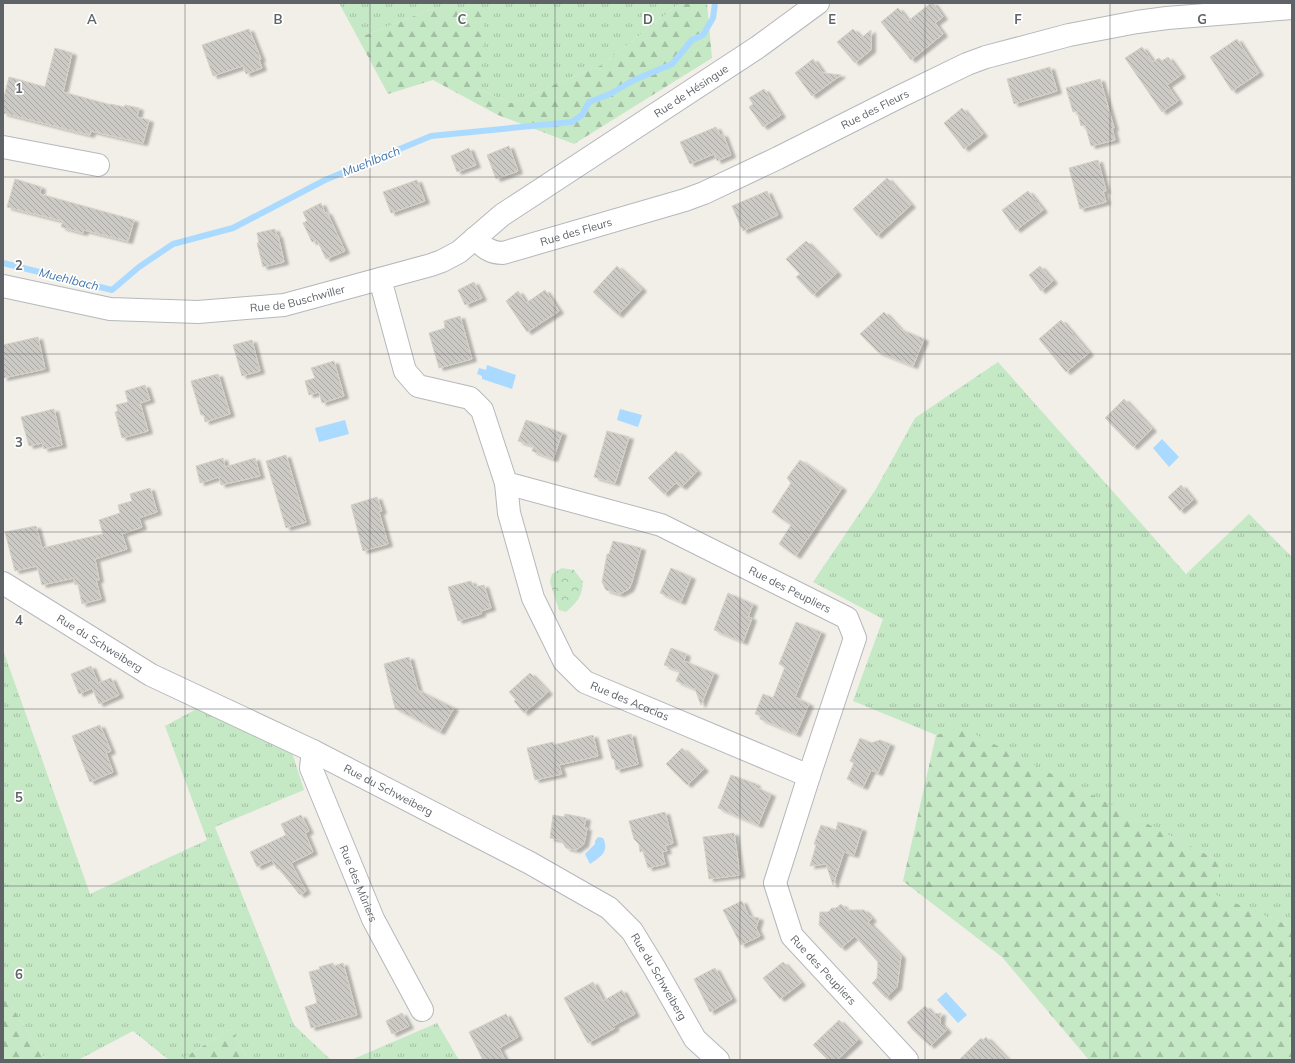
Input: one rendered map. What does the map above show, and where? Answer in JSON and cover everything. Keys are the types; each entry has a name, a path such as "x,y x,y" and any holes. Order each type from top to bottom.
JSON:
{"street":[{"name":"Rue de Hésingue","path":"562,176 758,47 818,3"},
{"name":"Rue des Fleurs","path":"475,238 482,246 491,252 503,254 685,200 728,182 898,97 967,64 986,57 1069,35 1137,22 1166,18 1292,8"},
{"path":"3,147 98,164"},
{"name":"Rue de Buschwiller","path":"3,286 110,309 198,312 284,305 380,280 442,261 458,252 502,215 562,176"},
{"path":"380,280 405,372 418,386 470,398 482,410 506,483"},
{"name":"Rue des Peupliers","path":"506,483 661,525 847,618 855,638 775,883 792,936 907,1060"},
{"name":"Rue des Acacias","path":"506,483 508,513 533,598 564,661 585,682 809,776"},
{"name":"Rue du Schweiberg","path":"3,583 151,675 313,751 530,863 609,908 632,931 694,1039 718,1060"},
{"name":"Rue des Mûriers","path":"313,751 311,768 373,919 422,1010"}],"green space":[{"path":"339,3 680,3 602,65 511,103 480,90 432,9 358,38"},
{"path":"680,3 707,3 712,58 574,144 498,115 433,80 388,94 358,38 432,9 485,11 480,90 511,103 602,65"},
{"path":"998,362 1186,574 1249,514 1292,557 1292,927 1215,895 1221,862 963,729 936,735 853,701 883,619 813,582 876,489 915,418"},
{"path":"562,568 574,570 583,582 578,599 566,612 559,610 550,582 552,574"},
{"path":"3,650 90,894 207,840 165,726 202,706 289,743 304,790 215,827 294,1025 331,1060 249,1060 231,1029 180,1060 169,1060 133,1031 78,1060 46,1060 3,993"},
{"path":"963,728 1221,862 1216,895 1292,927 1292,1060 1089,1060 1002,957 903,881 936,735"},
{"path":"3,993 46,1060 3,1060"},
{"path":"437,1023 459,1060 351,1060"},
{"path":"231,1029 249,1060 180,1060"}],"water":[{"path":"487,365 516,375 512,389 482,379 482,376 477,374 479,368 486,370"},
{"path":"620,409 642,415 638,427 617,420"},
{"path":"345,420 349,434 319,442 315,428"},
{"path":"1162,439 1179,457 1169,467 1153,448"},
{"path":"598,837 603,838 605,843 605,851 590,864 585,854 595,844"},
{"path":"946,992 967,1015 958,1023 937,1000"}],"building":[{"path":"933,3 943,17 935,23 943,34 911,60 881,22 898,8 908,21"},
{"path":"249,29 261,59 259,60 262,68 246,74 243,66 213,76 202,45"},
{"path":"853,29 861,38 871,30 871,50 855,63 837,42"},
{"path":"1237,39 1259,73 1232,91 1210,57"},
{"path":"1142,47 1153,62 1159,58 1162,61 1168,57 1181,75 1167,85 1178,101 1162,112 1125,58"},
{"path":"55,48 72,53 63,92 111,105 124,107 125,105 139,108 137,117 149,120 143,143 91,131 90,135 3,113 3,101 9,77 45,87"},
{"path":"813,59 823,73 841,75 812,96 795,73"},
{"path":"1050,67 1057,91 1014,104 1007,79"},
{"path":"1100,79 1114,128 1112,128 1115,140 1091,146 1085,125 1081,126 1077,111 1073,112 1066,88"},
{"path":"764,89 781,115 763,127 749,107 753,104 749,98"},
{"path":"962,108 983,134 964,149 944,123"},
{"path":"716,127 720,135 723,134 731,155 717,161 714,154 690,164 680,142"},
{"path":"509,146 518,171 496,179 487,155"},
{"path":"469,148 476,165 457,172 451,156"},
{"path":"1098,160 1106,191 1103,191 1106,202 1080,209 1069,168"},
{"path":"887,178 911,205 877,236 853,209"},
{"path":"15,179 41,187 40,194 134,220 128,241 84,230 83,233 61,227 63,221 7,207"},
{"path":"417,180 425,201 391,213 383,192"},
{"path":"767,191 778,215 743,231 732,206"},
{"path":"1028,191 1043,210 1016,230 1002,210"},
{"path":"321,203 325,213 327,212 345,251 326,259 317,240 312,242 303,223 307,221 303,212"},
{"path":"275,229 276,235 278,235 284,262 263,267 257,243 259,243 257,233"},
{"path":"806,241 837,273 813,295 796,277 800,274 786,259"},
{"path":"617,266 642,289 618,315 593,292"},
{"path":"1040,266 1053,281 1041,291 1029,275"},
{"path":"474,282 482,298 465,305 458,290"},
{"path":"545,290 559,311 527,332 506,301 518,291 526,303"},
{"path":"884,312 900,329 924,339 913,366 878,352 860,334"},
{"path":"460,316 472,359 439,368 429,333 445,328 444,321"},
{"path":"1061,320 1089,353 1066,372 1039,339"},
{"path":"38,337 45,369 3,378 3,345"},
{"path":"252,340 260,371 242,376 233,345"},
{"path":"334,361 344,396 322,403 319,392 309,395 305,381 315,378 311,368"},
{"path":"218,374 230,414 205,422 204,415 201,415 191,381"},
{"path":"145,385 150,400 140,403 148,431 122,438 115,412 118,411 116,405 128,402 125,391"},
{"path":"1124,399 1152,429 1133,447 1105,418"},
{"path":"54,409 62,445 44,449 42,443 29,446 21,417"},
{"path":"526,420 562,433 553,459 532,451 534,446 518,441"},
{"path":"607,431 629,437 615,483 594,477"},
{"path":"676,451 697,471 682,487 676,483 664,494 648,478"},
{"path":"286,455 306,522 286,528 266,461"},
{"path":"223,458 225,467 255,458 260,476 221,485 219,477 200,483 196,466"},
{"path":"800,460 842,488 796,556 779,544 791,525 772,512 791,483 787,478"},
{"path":"1181,485 1193,500 1180,511 1168,497"},
{"path":"150,488 157,512 139,518 142,527 122,534 127,549 95,559 99,580 96,580 101,599 82,604 78,584 75,585 74,578 42,585 37,566 15,571 5,532 36,526 42,548 103,534 99,520 120,513 118,505 132,501 130,494"},
{"path":"377,497 382,511 379,512 388,544 363,551 351,505"},
{"path":"613,541 641,548 629,589 620,594 606,590 602,582 607,554 609,554"},
{"path":"671,568 691,577 681,602 660,593"},
{"path":"471,581 474,587 484,585 491,608 481,611 481,614 458,621 448,587"},
{"path":"728,593 753,604 748,617 752,618 743,642 714,630"},
{"path":"796,622 821,632 795,697 809,704 796,734 760,719 761,716 755,714 763,694 773,698 785,667 779,664"},
{"path":"671,648 686,654 684,661 714,673 701,705 695,689 676,681 680,671 664,665"},
{"path":"409,657 418,690 454,708 440,732 395,708 384,664"},
{"path":"91,666 98,683 111,678 119,695 99,704 92,688 79,694 71,674"},
{"path":"530,673 548,692 524,713 509,692"},
{"path":"100,725 111,751 106,753 113,772 90,782 72,736"},
{"path":"631,734 638,764 616,770 614,759 612,759 607,740"},
{"path":"593,735 598,756 559,765 562,774 535,780 527,748 553,742 554,745"},
{"path":"860,738 871,743 880,740 890,744 878,773 871,770 863,787 847,779 854,763 850,761"},
{"path":"682,748 704,769 687,785 666,764"},
{"path":"731,775 756,784 755,787 771,794 758,825 718,808"},
{"path":"665,812 673,843 665,846 667,851 662,852 665,864 648,868 643,851 640,852 639,844 634,839 629,821"},
{"path":"565,814 586,818 584,828 587,828 584,844 576,850 566,848 561,840 550,838 553,815 564,817"},
{"path":"301,815 309,831 305,833 313,852 291,863 306,891 300,895 279,869 277,869 272,860 257,867 250,852 286,835 281,824"},
{"path":"838,822 862,829 854,855 844,852 833,885 826,864 810,866 816,845 814,844 821,825 836,830"},
{"path":"734,833 740,875 709,879 703,837"},
{"path":"742,901 749,916 759,918 756,928 760,936 741,945 723,910"},
{"path":"841,904 847,910 864,910 872,919 868,922 901,956 897,987 886,998 872,983 877,978 878,962 855,936 841,948 819,925 820,912 828,912 832,908 836,908"},
{"path":"783,962 801,983 780,999 763,978"},
{"path":"333,963 334,966 343,963 357,1015 311,1028 305,1007 317,1003 309,972"},
{"path":"715,968 732,999 710,1012 694,979"},
{"path":"593,982 603,1001 622,990 635,1014 613,1026 615,1028 588,1043 564,998"},
{"path":"925,1006 933,1014 941,1013 940,1023 947,1030 930,1046 912,1029 907,1022"},
{"path":"402,1013 409,1026 392,1034 386,1021"},
{"path":"506,1014 518,1037 499,1048 505,1060 483,1060 469,1032"},
{"path":"839,1020 858,1040 837,1060 828,1060 813,1045"},
{"path":"986,1037 1008,1060 959,1060 981,1038 983,1040"}],"waterway":[{"name":"Muehlbach","path":"3,263 112,290 139,267 173,244 233,228 325,180 431,136 572,122 582,115 589,102 610,94 634,80 672,64 692,40 703,35 713,18 715,3"}]}
